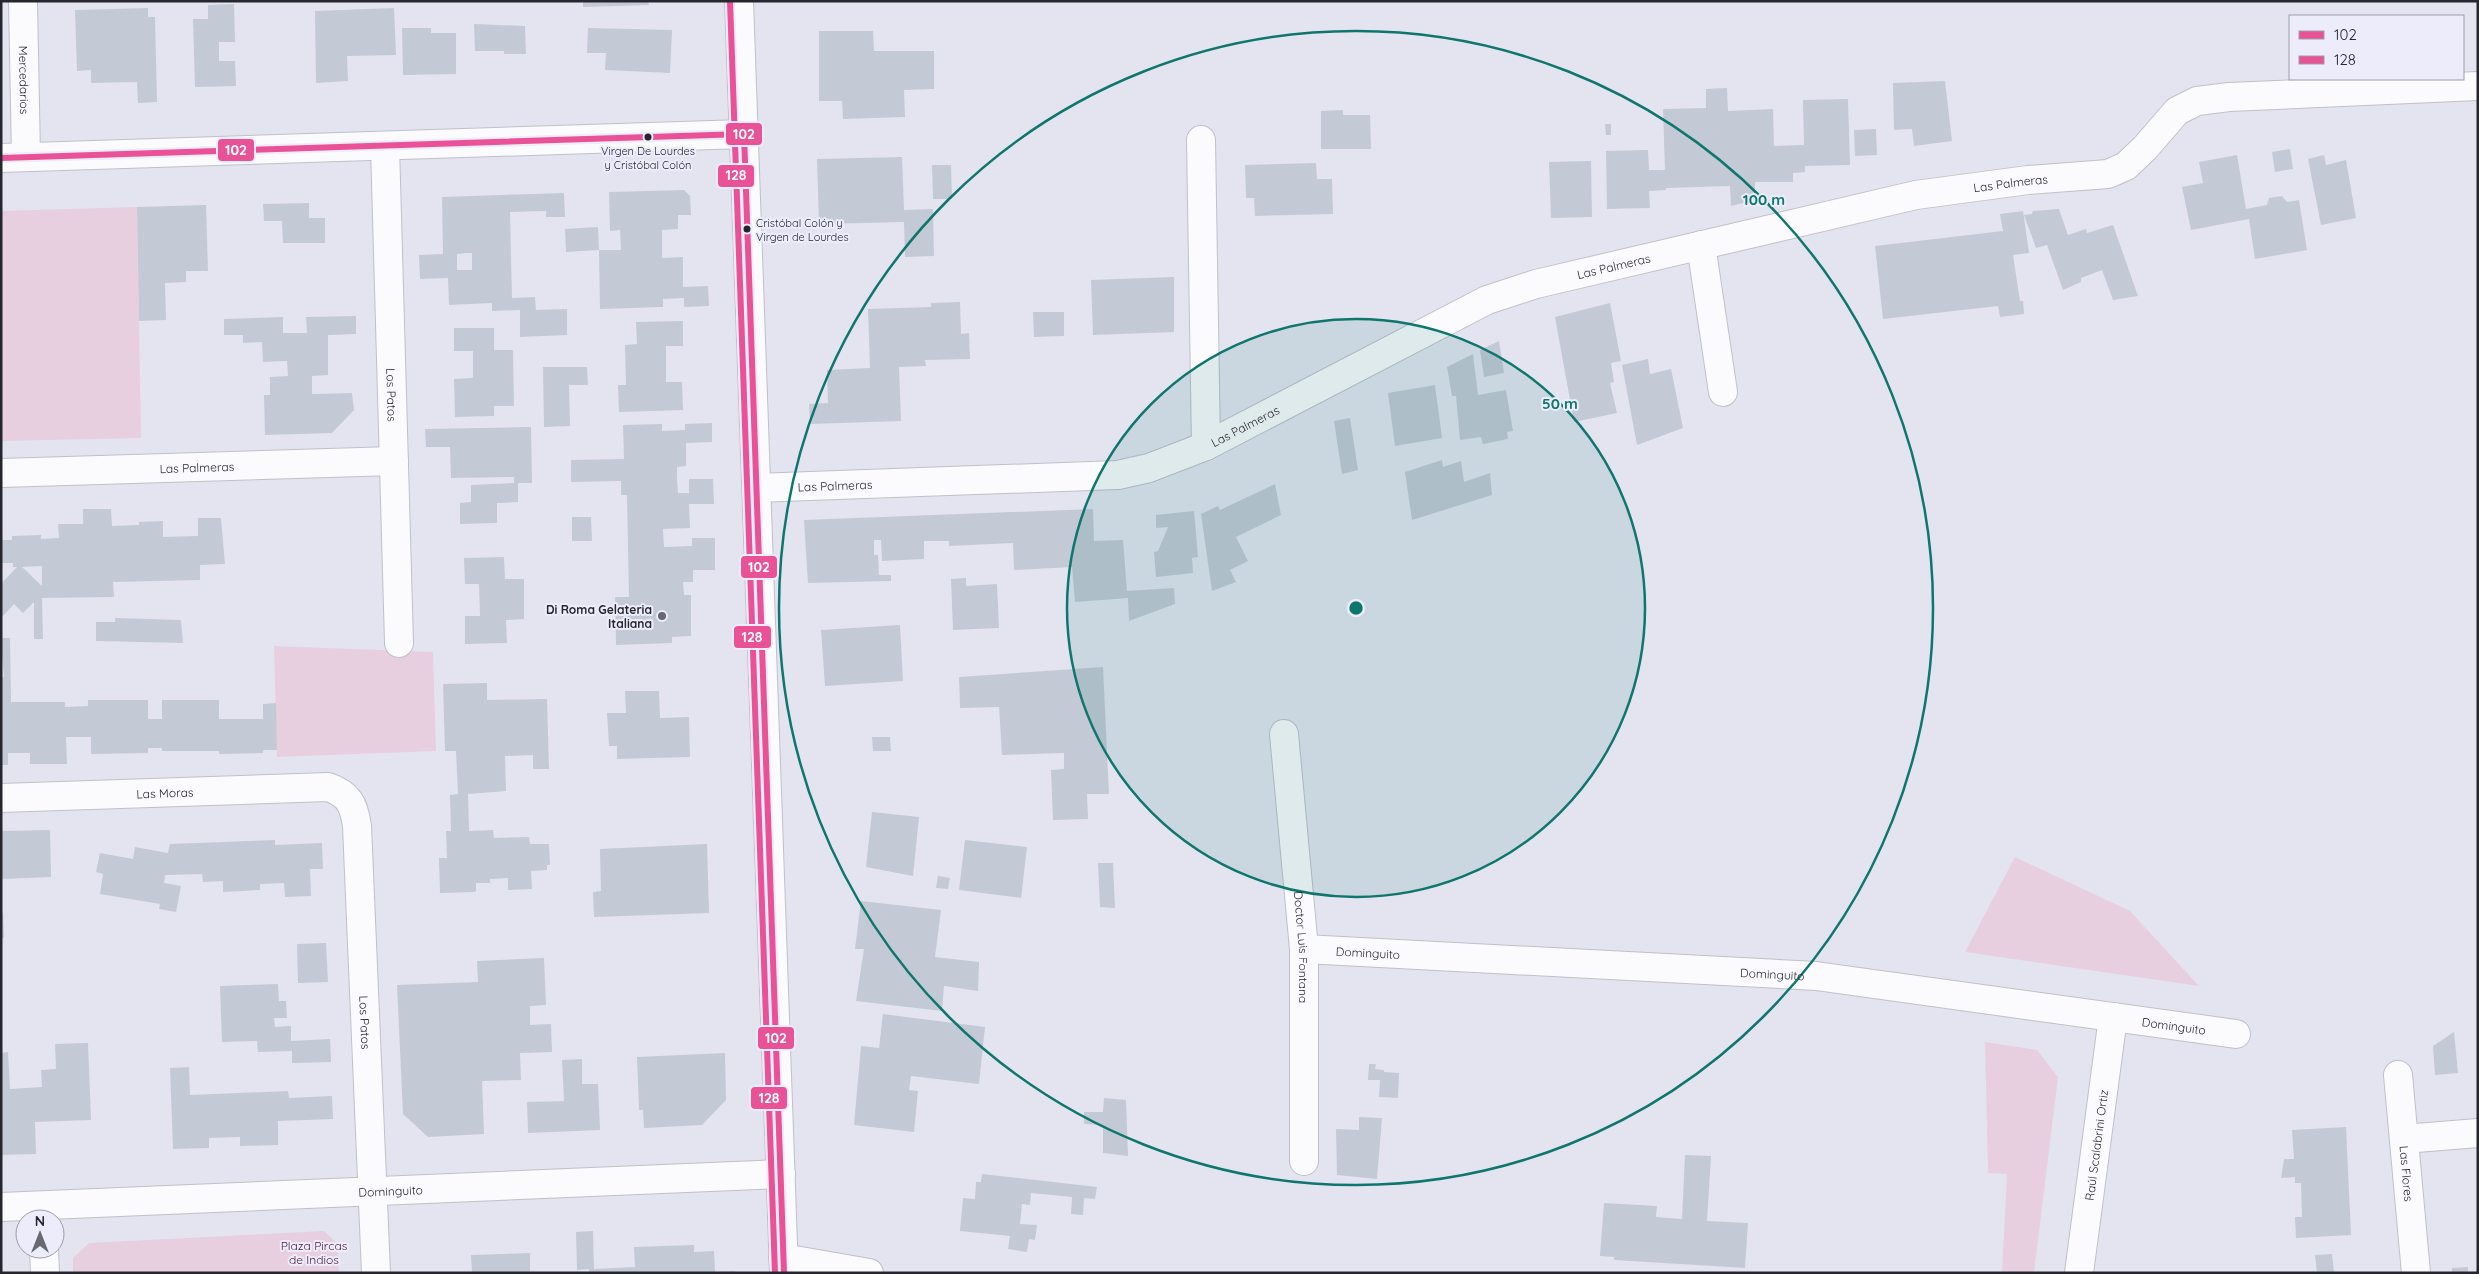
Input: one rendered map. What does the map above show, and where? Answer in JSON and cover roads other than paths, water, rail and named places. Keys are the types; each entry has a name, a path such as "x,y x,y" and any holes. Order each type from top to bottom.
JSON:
{"street":[{"name":"Mercedarios","path":"14,158 23,1"},
{"path":"739,1 784,1266 869,1273"},
{"name":"Las Palmeras","path":"757,488 1118,475 1149,468 1206,446 1488,300 1536,284 1916,195 2028,180 2108,174 2126,166 2146,148 2177,111 2197,100 2478,86"},
{"path":"14,158 744,134"},
{"path":"1201,140 1206,446"},
{"name":"Los Patos","path":"385,146 399,643"},
{"path":"1701,244 1723,392"},
{"name":"Las Palmeras","path":"1,473 394,462"},
{"name":"Doctor Luis Fontana","path":"1284,734 1304,948 1304,1161"},
{"name":"Los Patos","path":"328,787 341,791 349,799 355,811 357,826 376,1273"},
{"name":"Las Moras","path":"1,798 328,787"},
{"name":"Dominguito","path":"1304,948 1816,976 2236,1034"},
{"name":"Raúl Scalabrini Ortiz","path":"2079,1273 2113,1017"},
{"name":"Las Flores","path":"2398,1075 2416,1273"},
{"path":"2404,1139 2478,1133"},
{"name":"Dominguito","path":"65,1211 373,1192 781,1174"},
{"name":"Dominguito","path":"1,1207 17,1209"},
{"path":"44,1259 45,1273"}],"place":[{"name":"Virgen De Lourdes y Cristóbal Colón","path":"648,137"},
{"name":"Cristóbal Colón y Virgen de Lourdes","path":"747,229"},
{"name":"Di Roma Gelateria Italiana","path":"662,616"}],"park label":[{"name":"Plaza Pircas de Indios","path":"314,1252"}]}
